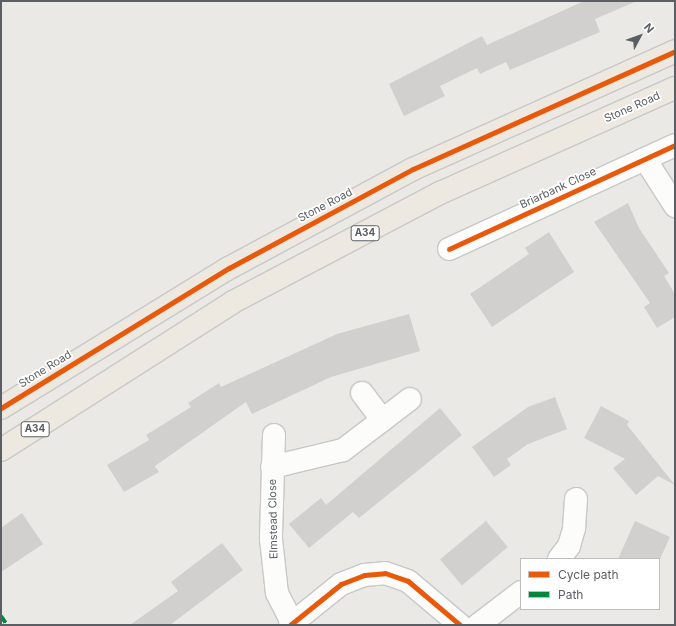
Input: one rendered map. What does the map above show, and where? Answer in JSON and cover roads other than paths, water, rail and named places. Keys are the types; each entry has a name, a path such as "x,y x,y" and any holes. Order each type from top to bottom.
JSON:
{"highway":[{"name":"Stone Road","path":"1,408 229,268 413,169 675,51"},
{"name":"Stone Road","path":"1,450 233,302 440,193 675,88"},
{"path":"48,379 69,407"}],"street":[{"name":"Briarbank Close","path":"449,248 675,145"},
{"path":"645,159 675,206"},
{"path":"362,393 382,420"},
{"path":"272,467 300,463 343,450 410,399"},
{"name":"Elmstead Close","path":"274,435 271,539 277,593 291,624"},
{"path":"560,558 569,546 574,528 576,499"},
{"path":"291,624 341,584 364,575 385,573 408,581 460,625"},
{"path":"478,625 520,593"}]}
